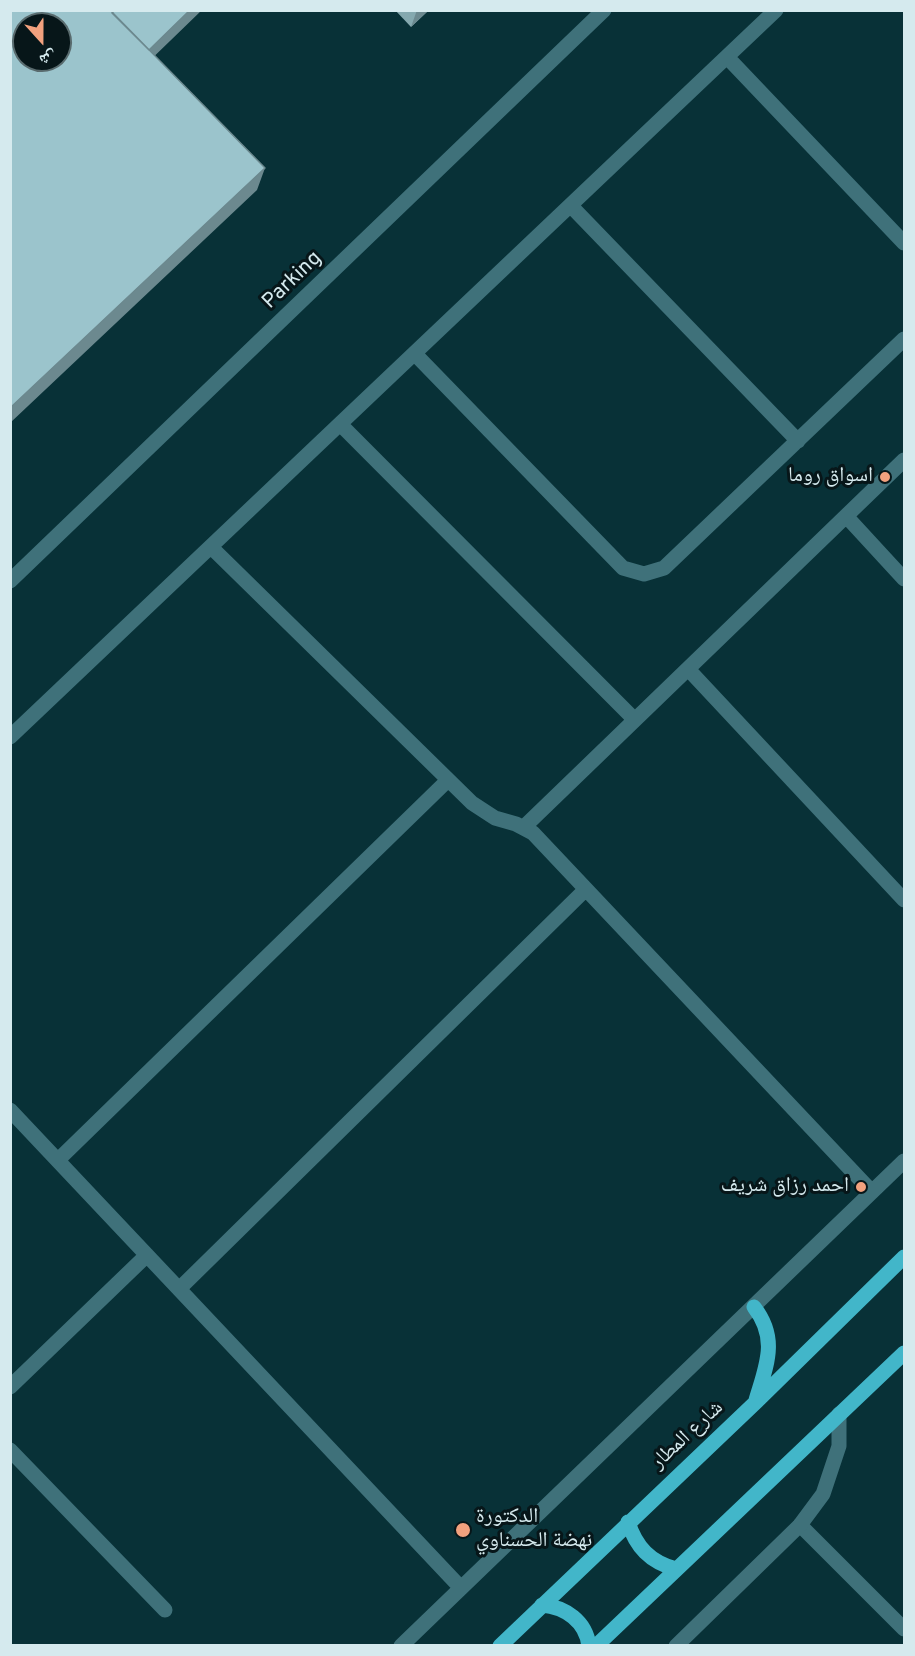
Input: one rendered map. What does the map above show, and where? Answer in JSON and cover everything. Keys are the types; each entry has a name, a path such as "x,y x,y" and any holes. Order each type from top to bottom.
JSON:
{"main road":[{"name":"شارع المطار","path":"500,1646 904,1257"},
{"path":"754,1307 763,1318 768,1332 769,1347 768,1361 756,1402"},
{"path":"596,1646 904,1353"},
{"path":"628,1522 632,1536 650,1558 676,1569"},
{"path":"542,1605 555,1606 576,1618 584,1628 590,1646"}],"street":[{"name":"Parking","path":"10,581 604,10"},
{"path":"10,737 212,548 776,10"},
{"path":"727,57 904,243"},
{"path":"571,206 798,441"},
{"path":"416,354 623,568 644,574 664,568 904,339"},
{"path":"341,425 635,720"},
{"path":"524,827 904,460"},
{"path":"846,516 904,579"},
{"path":"212,548 483,812 524,827 533,833 872,1192"},
{"path":"688,669 904,900"},
{"path":"58,1160 448,780"},
{"path":"179,1289 586,889"},
{"path":"10,1110 461,1588"},
{"path":"401,1646 904,1161"},
{"path":"10,1387 147,1255"},
{"path":"676,1646 800,1525 823,1494 839,1446 839,1414"},
{"path":"10,1450 165,1610"},
{"path":"800,1525 904,1629"}],"building":[{"path":"10,10 110,10 265,168 10,408"},
{"path":"115,10 190,10 149,50 112,13"}],"place":[{"name":"اسواق روما","path":"885,477"},
{"name":"احمد رزاق شريف","path":"861,1187"},
{"name":"الدكتورة نهضة الحسناوي","path":"463,1530"}]}
